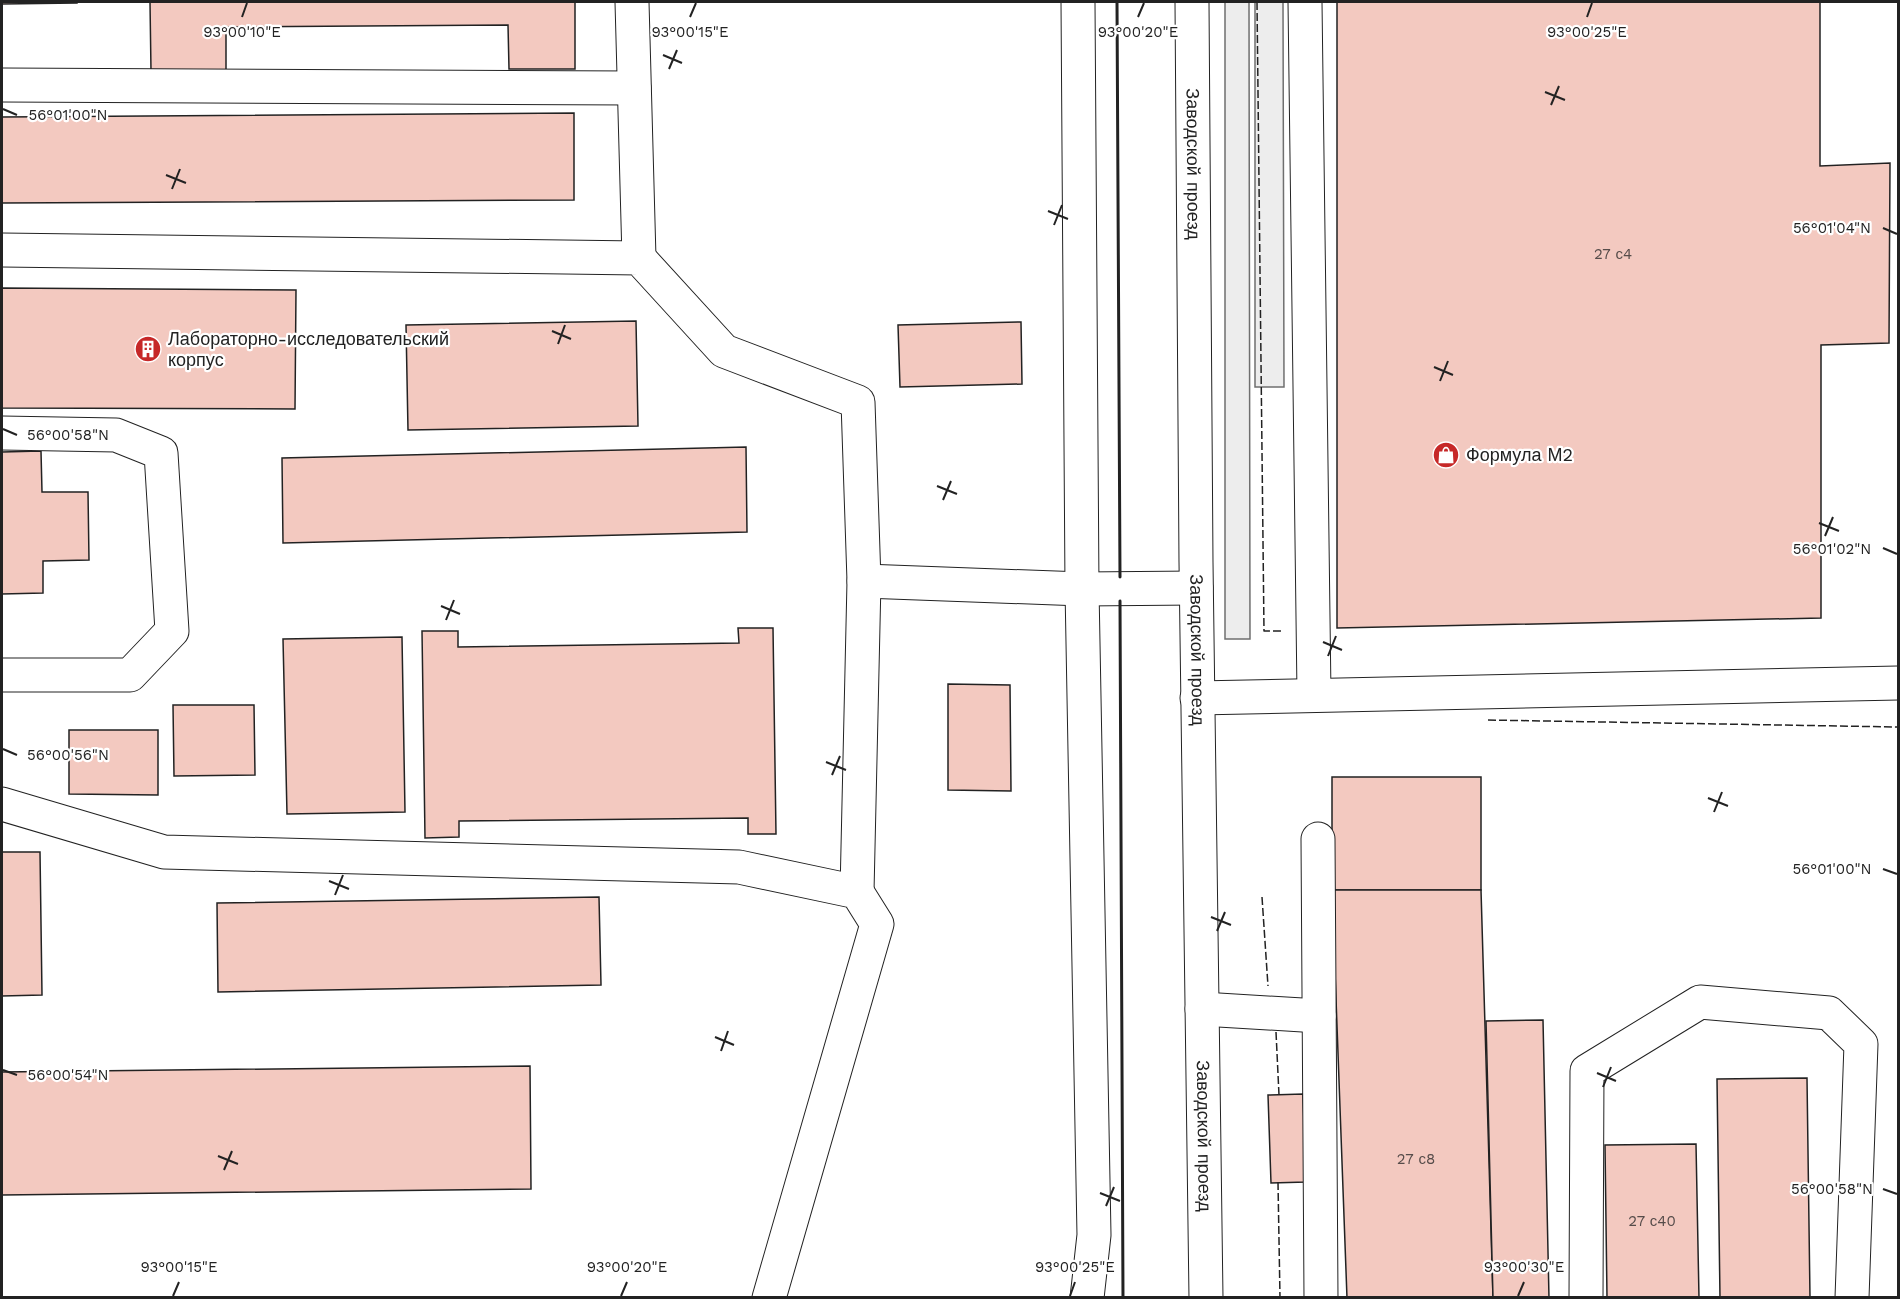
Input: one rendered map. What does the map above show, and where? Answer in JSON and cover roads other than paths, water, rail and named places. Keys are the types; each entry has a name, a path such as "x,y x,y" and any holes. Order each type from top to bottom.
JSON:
{"street":[{"path":"632,2 639,258 724,351 858,402 864,581 857,892 877,924 769,1298"},
{"path":"1078,2 1082,589 1094,1235 1087,1298"},
{"name":"Заводской проезд","path":"1192,2 1197,698 1206,1298"},
{"path":"1305,2 1314,694"},
{"path":"2,85 634,88"},
{"path":"2,250 639,258"},
{"path":"2,433 116,435 161,453 172,631 130,675 2,675"},
{"path":"864,581 1082,589 1196,588"},
{"path":"1197,698 1899,683"},
{"path":"2,804 165,852 739,867 857,892"},
{"path":"1318,839 1321,1298"},
{"path":"1586,1298 1587,1071 1700,1002 1830,1013 1861,1044 1852,1298"},
{"path":"1202,1009 1319,1016"}],"place":[{"name":"Лабораторно-исследовательский корпус","path":"148,349"},
{"name":"Формула М2","path":"1446,455"}]}
